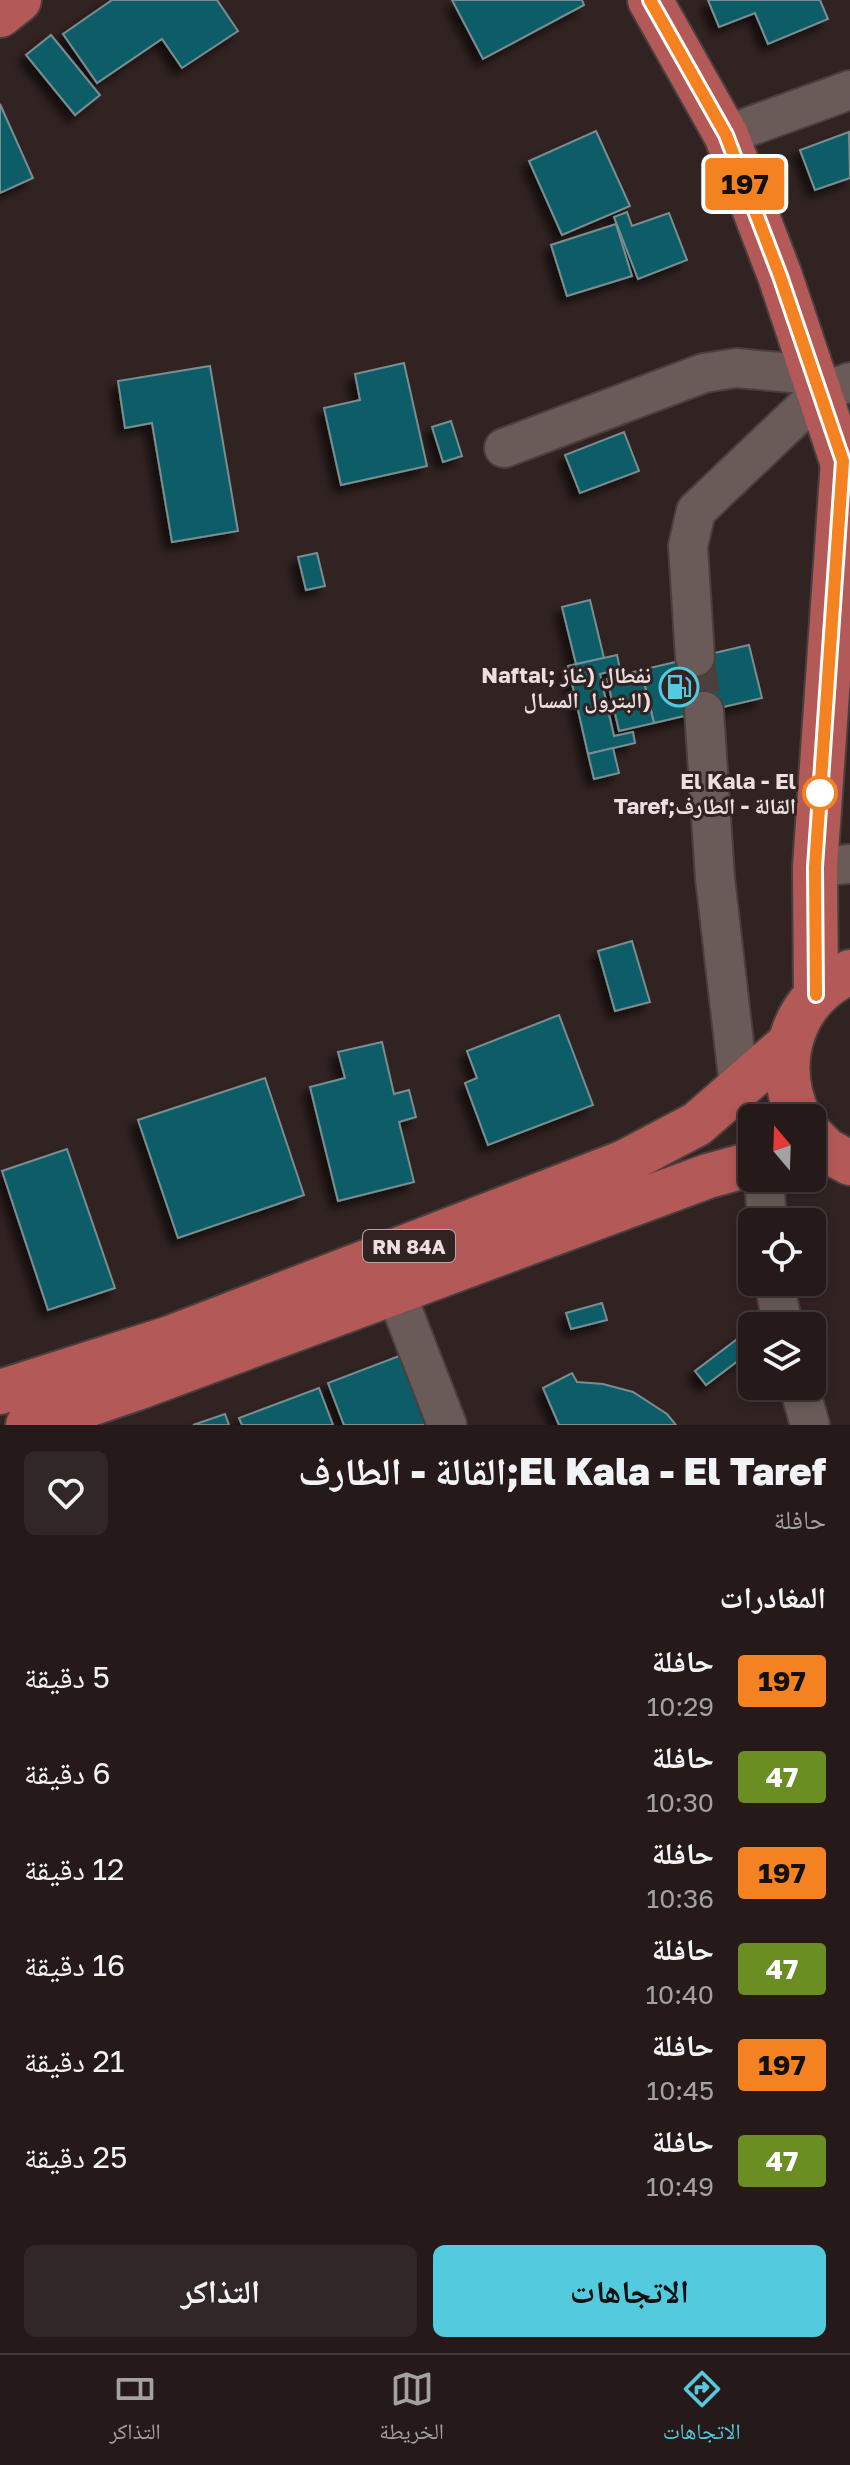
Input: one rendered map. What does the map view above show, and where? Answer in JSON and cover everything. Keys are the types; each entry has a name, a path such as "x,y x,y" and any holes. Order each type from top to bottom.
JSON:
{"main road":[{"path":"0,15 19,0"},
{"path":"650,0 726,135 780,276 828,384 846,473 833,865 833,983 795,1026 789,1044 787,1084 798,1104"},
{"name":"RN 84A","path":"0,1392 170,1338 625,1162 697,1124 789,1044"},
{"name":"RN 84A","path":"28,1425 396,1293 708,1176 738,1168"}],"street":[{"path":"726,135 850,90"},
{"path":"504,448 704,373 736,368 828,384"},
{"path":"695,657 688,546 696,511 828,384"},
{"path":"704,711 715,878 739,1086"},
{"path":"396,1293 447,1425"},
{"path":"803,1400 810,1425"}],"building":[{"path":"112,0 217,0 238,31 182,68 162,39 97,83 63,34"},
{"path":"452,0 582,0 584,5 483,59"},
{"path":"708,0 820,0 828,19 768,44 755,13 719,27"},
{"path":"51,35 100,95 75,115 26,55"},
{"path":"0,104 33,178 0,193"},
{"path":"596,131 630,206 562,235 529,161"},
{"path":"849,132 850,178 815,190 800,150"},
{"path":"627,212 632,226 669,213 687,260 638,279 614,217"},
{"path":"616,224 632,276 567,296 551,245"},
{"path":"404,363 427,466 341,485 324,408 360,400 355,374"},
{"path":"210,366 238,531 172,542 152,423 125,428 118,381"},
{"path":"451,421 462,456 443,462 432,427"},
{"path":"624,432 639,471 580,493 565,455"},
{"path":"317,553 325,586 306,590 298,557"},
{"path":"590,600 604,658 576,664 562,607"},
{"path":"749,645 762,698 654,723 641,670"},
{"path":"617,655 620,669 600,674 614,736 633,732 635,743 588,754 568,666"},
{"path":"641,670 654,723 619,731 607,679"},
{"path":"613,748 619,773 594,779 588,754"},
{"path":"632,941 650,1002 615,1011 598,951"},
{"path":"559,1015 593,1105 488,1145 465,1083 477,1078 467,1051"},
{"path":"382,1042 394,1094 409,1090 416,1117 399,1122 414,1182 338,1201 310,1087 345,1078 338,1052"},
{"path":"265,1078 304,1195 178,1238 138,1120"},
{"path":"67,1149 115,1288 48,1310 2,1171"},
{"path":"602,1303 607,1320 571,1329 566,1313"},
{"path":"738,1339 738,1361 706,1385 695,1371"},
{"path":"407,1353 435,1425 344,1425 328,1383"},
{"path":"572,1373 577,1382 603,1384 633,1392 667,1414 676,1425 559,1425 543,1388"},
{"path":"319,1388 333,1425 242,1425 239,1418"},
{"path":"225,1414 229,1425 193,1425"}],"tunnel":[{"path":"695,657 704,711"}],"bus line":[{"name":"197","path":"650,0 726,135 780,276 843,461 815,867 816,995"}],"place":[{"name":"Naftal; نفطال (غاز البترول المسال)","path":"679,687"},
{"name":"El Kala - El Taref;القالة - الطارف","path":"820,793"}]}
